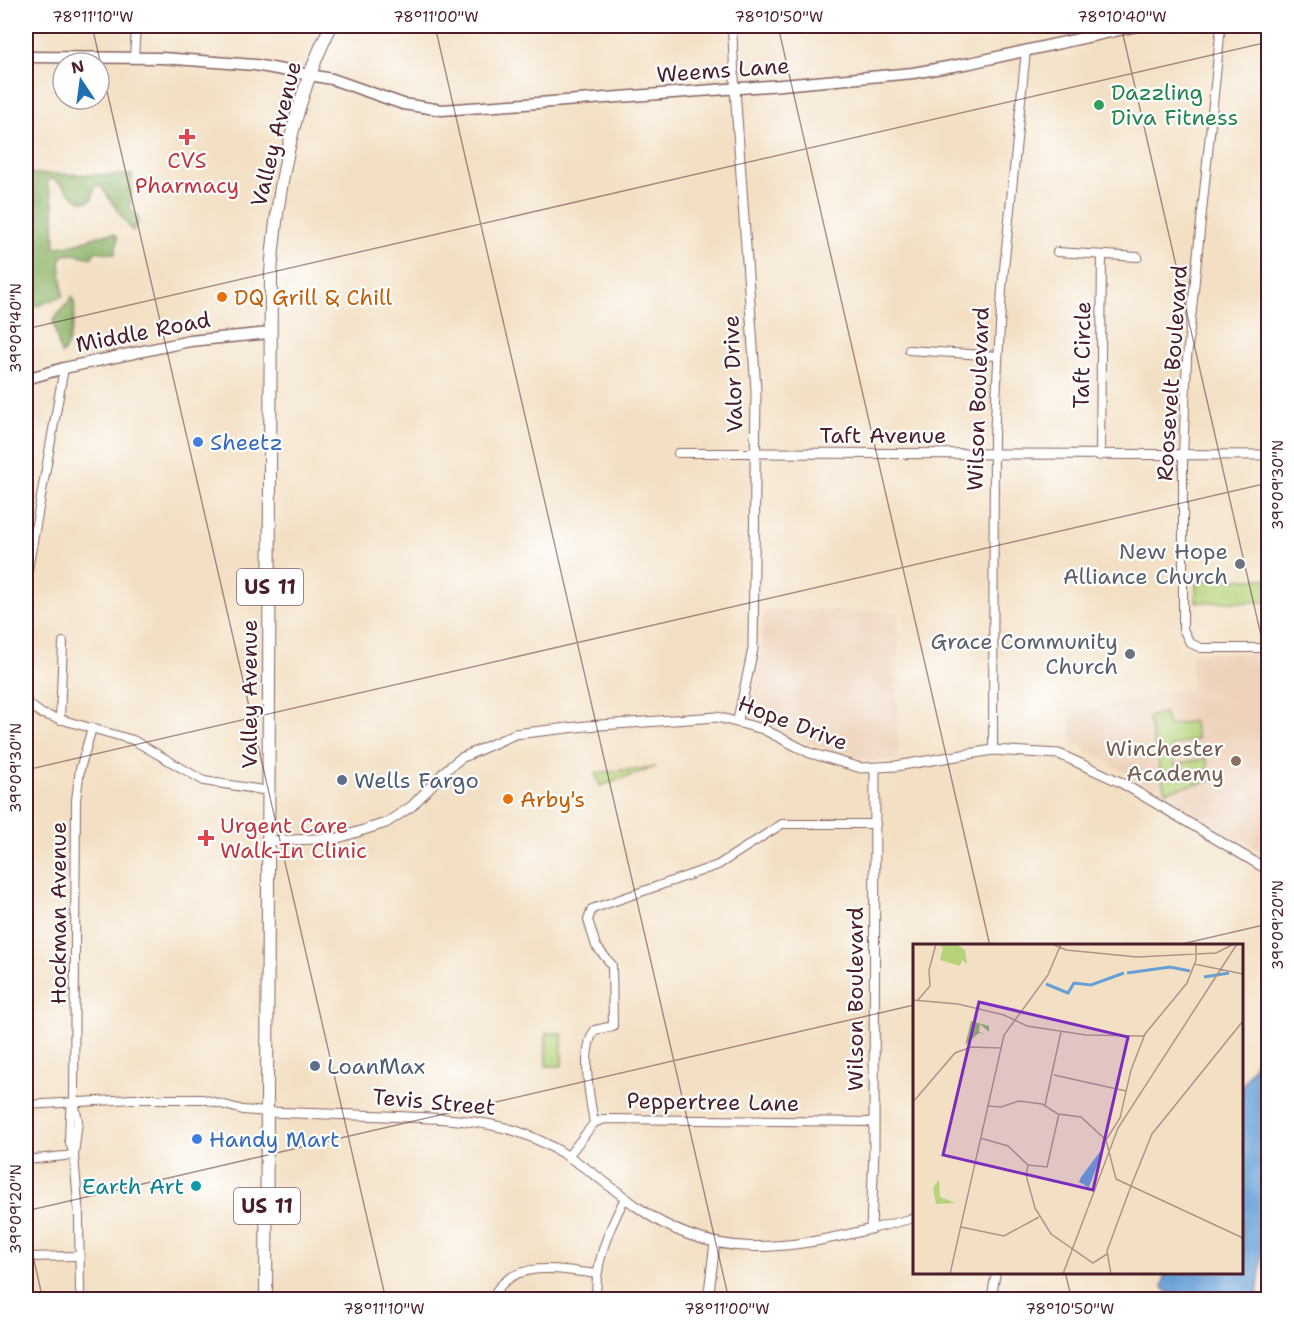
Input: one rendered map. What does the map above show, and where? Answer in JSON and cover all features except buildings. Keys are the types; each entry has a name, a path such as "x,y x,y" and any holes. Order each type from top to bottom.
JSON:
{"main road":[{"name":"Valley Avenue","path":"267,1299 271,273 278,202 288,154 311,75 331,26"},
{"name":"Weems Lane","path":"26,57 230,62 311,75 351,85 402,104 442,110 735,89 914,73 1137,26"},
{"name":"Middle Road","path":"26,379 64,368 190,341 269,333"}],"street":[{"path":"134,58 136,26"},
{"name":"Valor Drive","path":"732,26 755,354 753,649 738,720"},
{"name":"Roosevelt Boulevard","path":"1221,26 1189,333 1183,456 1184,634 1192,645 1201,648 1269,648"},
{"name":"Wilson Boulevard","path":"993,750 994,455 998,356 1026,50"},
{"path":"1057,252 1137,257"},
{"name":"Taft Circle","path":"1100,456 1102,255"},
{"path":"909,350 998,356"},
{"path":"26,581 64,368"},
{"name":"Taft Avenue","path":"678,453 1269,455"},
{"path":"60,720 63,642"},
{"path":"26,702 42,714 134,740 204,781 269,791"},
{"name":"Hope Drive","path":"269,841 338,838 386,824 412,806 461,758 514,734 706,717 738,720 763,729 810,753 849,765 874,769 993,750 1059,754 1120,782 1269,870"},
{"name":"Hockman Avenue","path":"80,1291 74,1155 69,1140 69,1122 74,1101 76,800 80,769 92,728"},
{"name":"Wilson Boulevard","path":"871,1229 876,824 874,769"},
{"path":"569,1155 594,1123 588,1088 588,1042 595,1030 613,1026 612,965 596,946 588,920 592,909 718,865 782,824 876,824"},
{"name":"Tevis Street","path":"26,1105 74,1101 203,1099 243,1110 267,1112 476,1121 534,1137 569,1155 625,1198 676,1230 715,1243 778,1247 827,1240 913,1218"},
{"name":"Peppertree Lane","path":"594,1123 604,1119 874,1122"},
{"path":"26,1160 74,1155"},
{"path":"596,1299 597,1275 606,1236 625,1198"},
{"path":"708,1299 715,1243"},
{"path":"26,1257 79,1256"},
{"path":"491,1299 508,1278 526,1270 545,1269 597,1275"},
{"path":"991,1299 996,1274"}],"shaded area":[{"path":"764,610 898,612 898,759 872,761 830,752 751,715 749,707 760,669"},
{"path":"1192,652 1268,655 1268,856 1072,741 1071,714 1191,687"}],"green space":[{"path":"26,174 132,175 130,209 138,216 138,224 132,231 100,185 95,186 92,199 80,201 61,184 50,179 47,185 53,200 55,247 71,245 107,234 115,234 118,238 115,254 96,251 91,258 75,254 64,255 60,260 63,296 26,310"},
{"path":"72,297 74,309 72,326 68,344 61,355 53,321"},
{"path":"1196,579 1268,579 1268,602 1196,602"},
{"path":"1164,713 1168,726 1193,721 1198,739 1171,746 1175,765 1206,758 1211,781 1165,791 1148,717"},
{"path":"655,767 600,786 595,773"},
{"path":"546,1033 562,1033 562,1066 546,1066"}],"water":[{"path":"1268,1040 1268,1198 1257,1299 1193,1299 1166,1291 1163,1287 1165,1274 1243,1274 1243,1084"}],"place":[{"name":"Dazzling Diva Fitness","path":"1099,105"},
{"name":"CVS Pharmacy","path":"187,137"},
{"name":"DQ Grill & Chill","path":"222,297"},
{"name":"Sheetz","path":"198,442"},
{"name":"New Hope Alliance Church","path":"1240,564"},
{"name":"Grace Community Church","path":"1130,654"},
{"name":"Winchester Academy","path":"1236,761"},
{"name":"Wells Fargo","path":"342,780"},
{"name":"Arby's","path":"508,799"},
{"name":"Urgent Care Walk-In Clinic","path":"206,838"},
{"name":"LoanMax","path":"315,1066"},
{"name":"Handy Mart","path":"197,1139"},
{"name":"Earth Art","path":"196,1186"}]}
